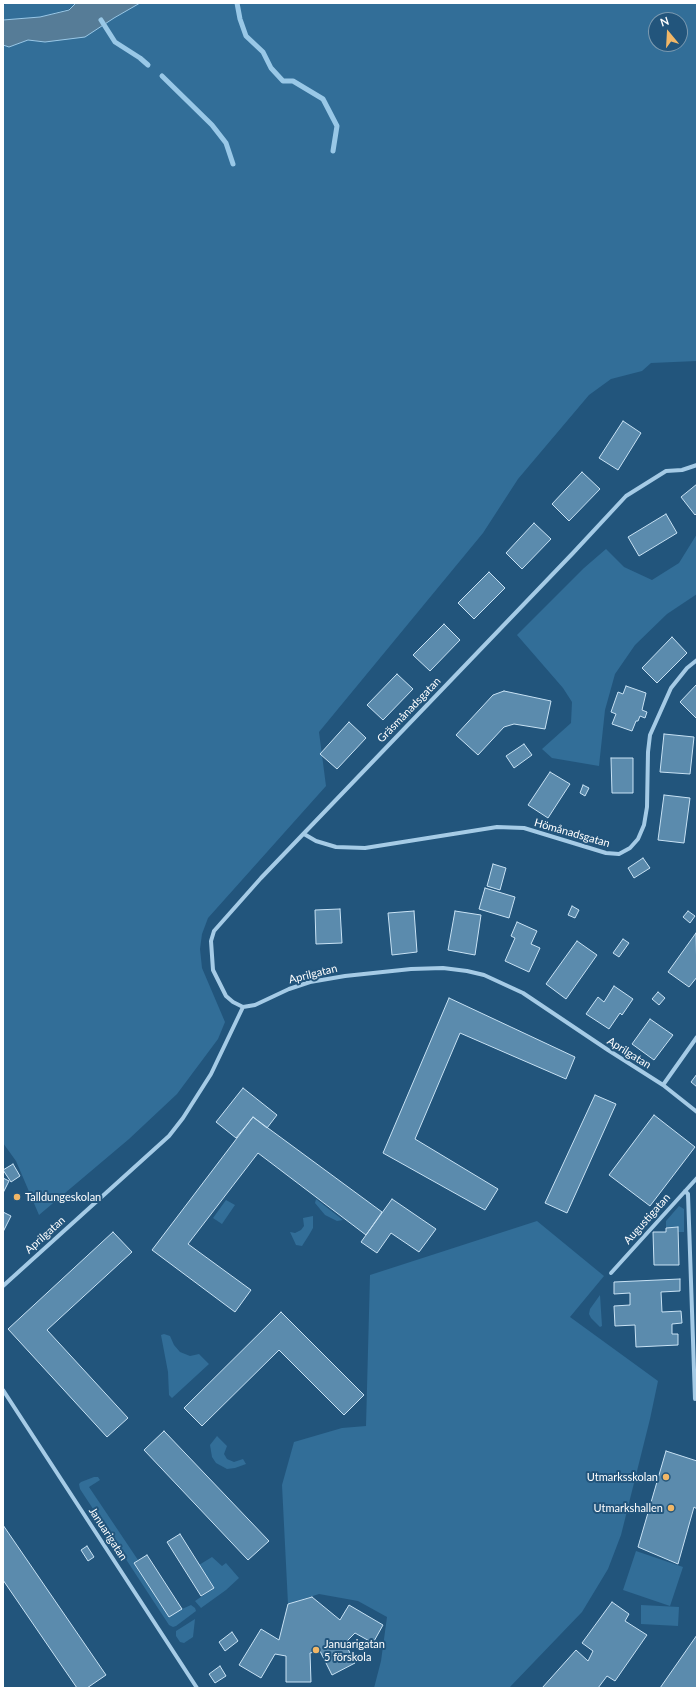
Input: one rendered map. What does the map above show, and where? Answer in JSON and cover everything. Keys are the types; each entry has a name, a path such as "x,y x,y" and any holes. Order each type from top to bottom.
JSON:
{"street":[{"name":"Gräsmånadsgatan","path":"243,1007 233,1002 226,996 213,970 211,942 214,931 261,878 626,496 666,471 682,470 697,464"},
{"name":"Hömånadsgatan","path":"304,834 316,841 336,847 365,848 497,827 524,828 606,853 619,854 630,848 638,839 644,825 647,807 648,752 650,735 671,688 687,668 697,660"},
{"name":"Aprilgatan","path":"3,1286 169,1136 183,1118 211,1074 243,1007 255,1005 289,989 310,982 345,976 411,969 443,968 484,975 523,993 663,1085 697,1112"},
{"path":"663,1085 697,1037"},
{"name":"Augustigatan","path":"611,1273 697,1178"},
{"path":"685,1191 688,1194 695,1399"},
{"name":"Januarigatan","path":"3,1390 197,1688"}],"shaded area":[{"path":"8,3 76,3 69,9 40,17 3,20 3,5"},
{"path":"76,3 140,3 85,37 45,42 28,40 9,47 3,45 3,20 40,17 69,10"},
{"path":"140,3 697,3 697,361 651,363 642,371 611,379 589,395 518,479 483,533 319,732 326,786 208,918 202,934 200,949 202,968 225,1022 218,1039 177,1094 129,1139 39,1215 16,1161 3,1143 3,45 9,47 28,40 45,42 114,18"},
{"path":"697,534 697,594 667,614 635,645 615,674 605,710 599,766 552,758 542,749 571,723 572,702 563,688 517,635 584,568 606,549 624,567 652,580 679,563"},
{"path":"316,1199 343,1220 337,1221 325,1215 315,1203"},
{"path":"226,1200 235,1205 222,1224 213,1218"},
{"path":"679,1206 684,1209 684,1232 678,1232 678,1227 666,1228 666,1221"},
{"path":"313,1216 313,1228 309,1235 302,1246 296,1245 290,1232 295,1233 301,1230 304,1226 303,1218"},
{"path":"537,1221 604,1276 570,1317 658,1381 621,1535 608,1569 582,1612 509,1688 374,1688 381,1661 387,1617 358,1601 319,1594 288,1604 282,1485 294,1442 342,1428 366,1426 370,1275"},
{"path":"600,1295 602,1326 600,1327 589,1314 590,1309"},
{"path":"164,1334 170,1336 174,1345 180,1352 190,1356 199,1354 209,1364 172,1398 169,1395 168,1372 161,1335"},
{"path":"217,1436 227,1446 224,1454 227,1459 234,1462 243,1459 246,1464 227,1469 216,1463 212,1457 210,1445"},
{"path":"98,1477 100,1480 89,1487 138,1560 134,1563 182,1609 191,1605 195,1608 196,1611 176,1626 173,1627 169,1625 80,1489 79,1484 81,1482"},
{"path":"636,1551 683,1567 670,1606 623,1590"},
{"path":"212,1557 222,1566 226,1563 239,1578 226,1590 201,1608 195,1601 214,1588 199,1565"},
{"path":"641,1605 679,1607 678,1626 641,1624"},
{"path":"195,1619 193,1637 184,1643 180,1642 176,1636 176,1631"}],"building":[{"path":"623,421 641,433 618,470 599,458"},
{"path":"582,472 600,489 569,521 552,504"},
{"path":"697,484 697,513 695,515 681,497"},
{"path":"666,514 677,533 639,556 628,537"},
{"path":"534,523 551,539 522,569 506,553"},
{"path":"489,572 505,588 474,619 458,603"},
{"path":"444,624 460,640 430,671 413,655"},
{"path":"672,637 687,653 657,683 642,668"},
{"path":"397,674 413,689 383,720 367,705"},
{"path":"697,684 697,719 680,702"},
{"path":"626,686 646,693 642,710 647,712 645,718 640,716 632,731 612,724 616,714 611,712 618,692 623,694"},
{"path":"504,691 551,701 545,729 514,724 504,727 478,755 456,735 493,695"},
{"path":"349,722 366,738 337,769 320,754"},
{"path":"664,734 694,737 690,774 660,772"},
{"path":"524,744 532,755 514,768 506,756"},
{"path":"611,758 633,758 633,793 612,793"},
{"path":"550,772 570,784 548,818 528,805"},
{"path":"583,785 589,788 585,796 580,793"},
{"path":"664,795 690,798 684,843 658,840"},
{"path":"643,858 650,868 634,878 628,868"},
{"path":"493,864 506,868 500,890 487,886"},
{"path":"485,888 515,897 509,918 479,909"},
{"path":"572,906 579,910 575,918 568,915"},
{"path":"340,909 342,943 316,944 315,910"},
{"path":"414,911 417,952 392,955 388,913"},
{"path":"455,911 481,915 475,955 448,950"},
{"path":"688,911 695,916 690,923 683,917"},
{"path":"517,922 537,931 531,944 540,948 529,972 505,961 515,938 511,936"},
{"path":"696,933 697,977 689,987 668,972"},
{"path":"623,939 629,943 619,957 613,953"},
{"path":"577,941 597,955 566,999 546,984"},
{"path":"614,986 633,999 622,1015 620,1013 609,1029 586,1014 598,997 604,1002"},
{"path":"658,992 665,998 659,1005 652,999"},
{"path":"449,998 575,1057 566,1079 460,1033 415,1139 498,1189 485,1210 383,1153"},
{"path":"650,1019 673,1035 654,1060 632,1044"},
{"path":"697,1074 697,1087 691,1082"},
{"path":"243,1088 277,1115 267,1128 253,1117 236,1138 216,1122"},
{"path":"595,1095 616,1104 567,1213 545,1203"},
{"path":"654,1115 695,1147 650,1206 609,1175"},
{"path":"253,1117 382,1212 366,1235 258,1153 188,1244 251,1290 235,1312 152,1250"},
{"path":"13,1164 20,1176 11,1182 3,1170"},
{"path":"3,1178 9,1181 3,1193"},
{"path":"392,1199 436,1229 419,1252 391,1233 377,1253 361,1242"},
{"path":"3,1212 11,1216 3,1232"},
{"path":"678,1227 679,1265 654,1265 653,1232 666,1232 666,1228"},
{"path":"113,1232 132,1252 47,1330 128,1418 107,1437 8,1329"},
{"path":"680,1279 680,1291 661,1292 662,1312 681,1311 682,1323 672,1324 672,1334 678,1334 678,1345 636,1347 635,1325 615,1326 614,1306 630,1305 630,1293 614,1294 614,1282"},
{"path":"281,1312 364,1395 344,1415 279,1350 202,1426 184,1408"},
{"path":"164,1431 269,1541 248,1560 144,1450"},
{"name":"Utmarkshallen","path":"666,1451 697,1461 697,1509 694,1507 678,1564 638,1547"},
{"path":"3,1525 106,1675 87,1688 77,1688 3,1580"},
{"path":"180,1534 214,1588 201,1596 167,1542"},
{"path":"87,1546 94,1557 88,1561 81,1550"},
{"path":"147,1555 182,1609 169,1617 134,1563"},
{"path":"312,1597 340,1620 349,1605 383,1625 373,1643 355,1633 345,1643 355,1663 332,1675 320,1651 310,1653 311,1682 286,1682 286,1656 275,1654 261,1678 239,1665 261,1629 279,1640 288,1604"},
{"path":"612,1602 629,1614 625,1621 647,1635 615,1681 607,1676 598,1688 542,1688 576,1650 588,1661 593,1651 582,1643"},
{"path":"232,1632 238,1641 225,1651 219,1642"},
{"path":"697,1635 697,1688 660,1688"},
{"path":"220,1666 226,1676 215,1683 209,1674"}],"waterway":[{"path":"237,3 240,19 246,36 263,52 271,68 283,81 293,81 323,99 337,126 333,151"},
{"path":"101,20 115,42 148,65"},
{"path":"162,76 212,125 226,143 233,164"}],"place":[{"name":"Talldungeskolan","path":"17,1197"},
{"name":"Utmarksskolan","path":"666,1477"},
{"name":"Utmarkshallen","path":"671,1508"},
{"name":"Januarigatan 5 förskola","path":"316,1650"}]}
